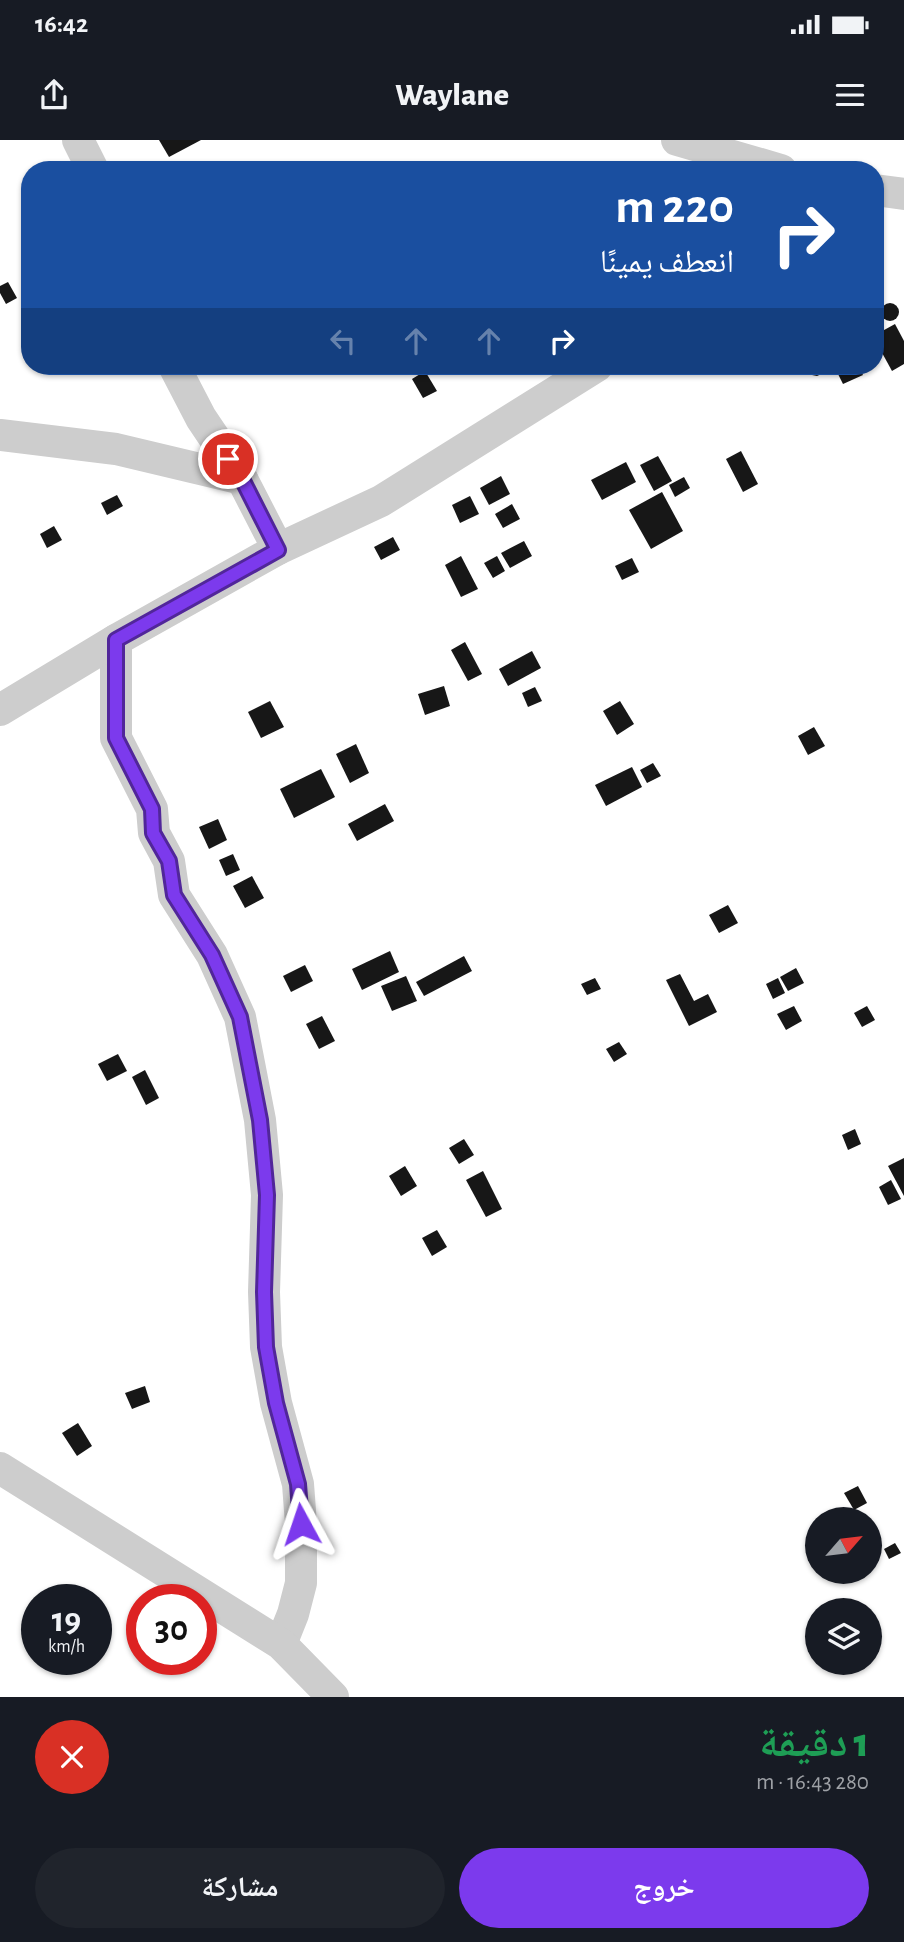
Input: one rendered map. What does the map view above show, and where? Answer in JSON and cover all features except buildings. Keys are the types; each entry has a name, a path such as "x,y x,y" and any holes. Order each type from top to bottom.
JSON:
{"street":[{"path":"78,140 88,161"},
{"path":"677,140 750,161"},
{"path":"179,375 201,418 242,479 278,550"},
{"path":"0,710 116,640 278,550 381,502 583,375"},
{"path":"0,435 116,449 242,479"},
{"path":"116,640 116,738 152,809 153,833 169,861 174,895 212,955 240,1017 260,1120 267,1195 264,1292 266,1347 276,1403 298,1484 301,1524 301,1583 281,1644"},
{"path":"0,1468 281,1644 333,1697"}],"route":[{"path":"228,459 242,479 278,550 116,640 116,738 152,809 153,833 169,861 174,895 212,955 240,1017 260,1120 267,1195 264,1292 266,1347 276,1403 298,1484 301,1524"}]}
